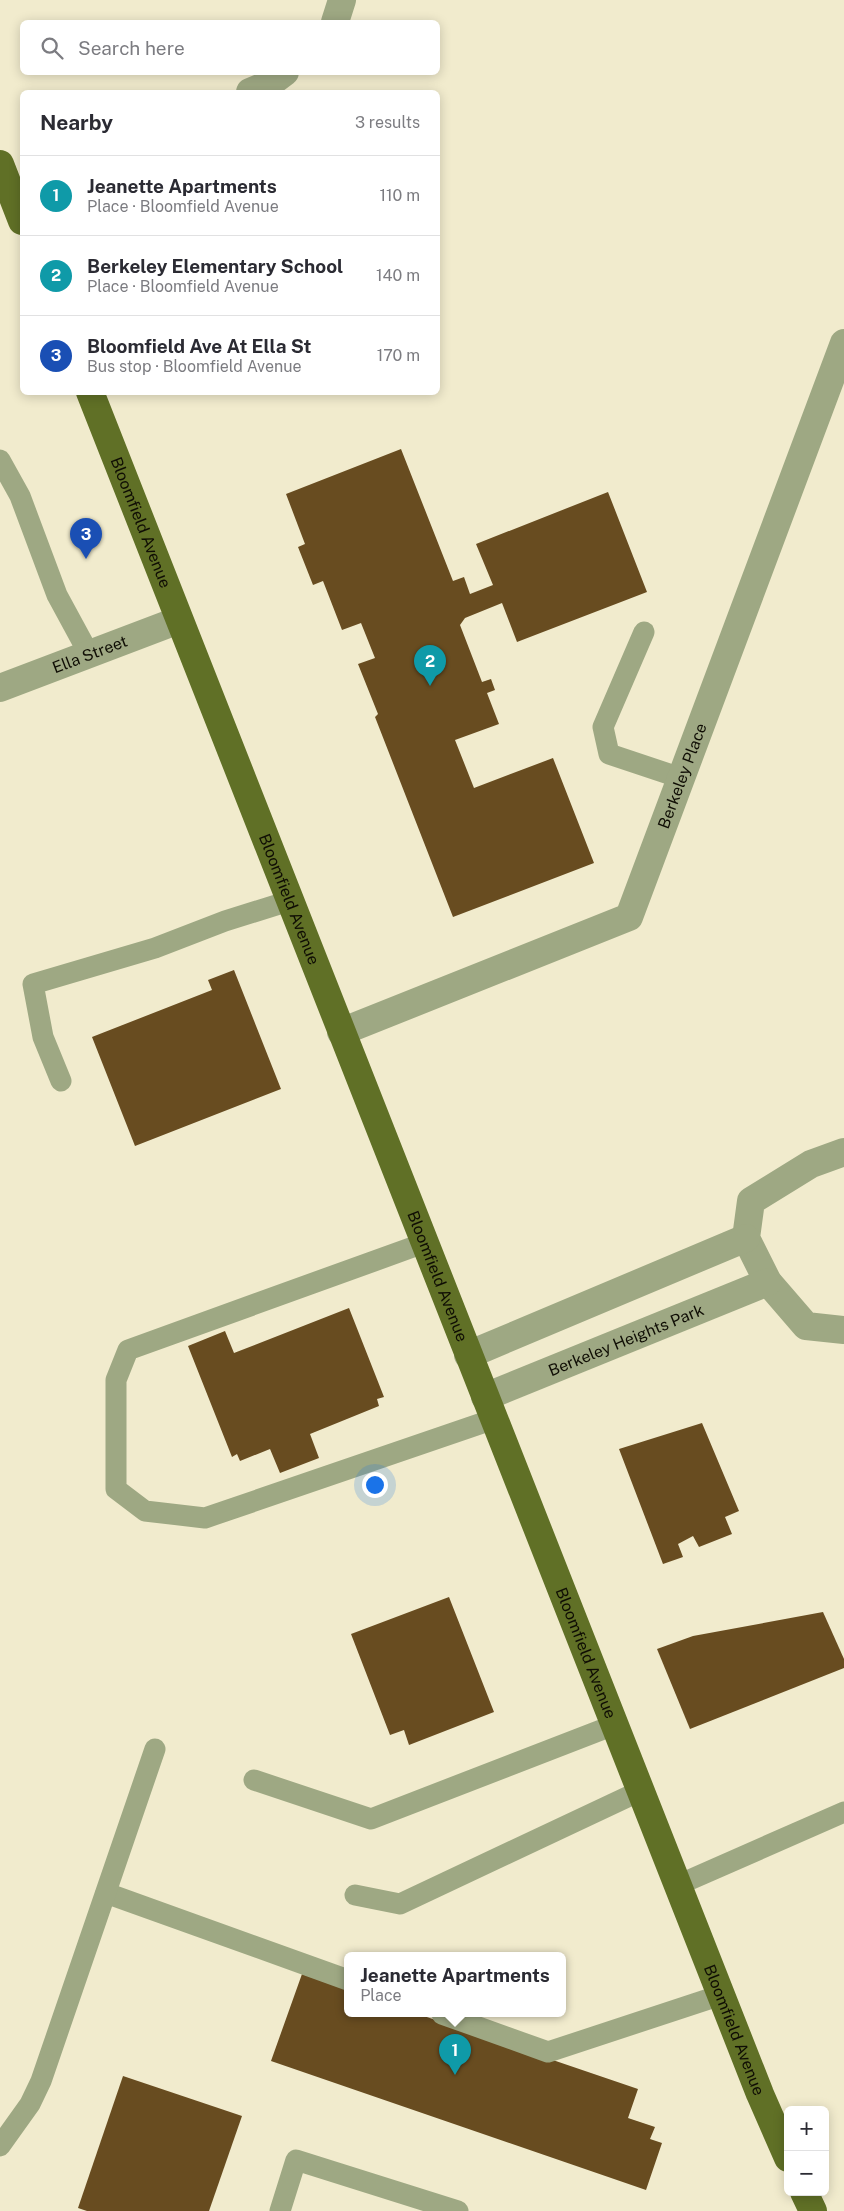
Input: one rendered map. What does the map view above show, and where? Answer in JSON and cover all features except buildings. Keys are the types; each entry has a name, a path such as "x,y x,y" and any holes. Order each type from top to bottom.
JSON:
{"main road":[{"path":"0,164 20,216"},
{"name":"Bloomfield Avenue","path":"91,395 340,1032 721,1995 785,2151"},
{"path":"806,2196 813,2211"}],"street":[{"path":"336,20 342,0"},
{"path":"255,90 270,84 281,75"},
{"name":"Berkeley Place","path":"340,1032 629,917 844,343"},
{"name":"Ella Street","path":"0,688 179,620"},
{"path":"844,1152 811,1164 751,1201 746,1238 768,1282 806,1326 844,1330"},
{"path":"468,1355 746,1238"},
{"name":"Berkeley Heights Park","path":"490,1408 768,1282"}],"lane":[{"path":"0,460 20,496 57,595 89,654"},
{"path":"644,632 602,727 609,754 681,778"},
{"path":"62,1081 42,1037 33,984 155,948 225,921 289,901"},
{"path":"424,1244 128,1350 116,1380 116,1489 145,1511 205,1518 490,1408"},
{"path":"254,1780 371,1819 614,1725"},
{"path":"0,2146 30,2104 41,2081 155,1749"},
{"path":"355,1895 400,1904 640,1791"},
{"path":"678,1886 844,1812"},
{"path":"106,1893 344,1979"},
{"path":"450,2017 548,2052 721,1995"},
{"path":"280,2211 296,2160 458,2211"}],"place":[{"name":"Bloomfield Ave At Ella St","path":"86,559"},
{"name":"Berkeley Elementary School","path":"430,686"},
{"name":"Jeanette Apartments","path":"455,2075"}]}
